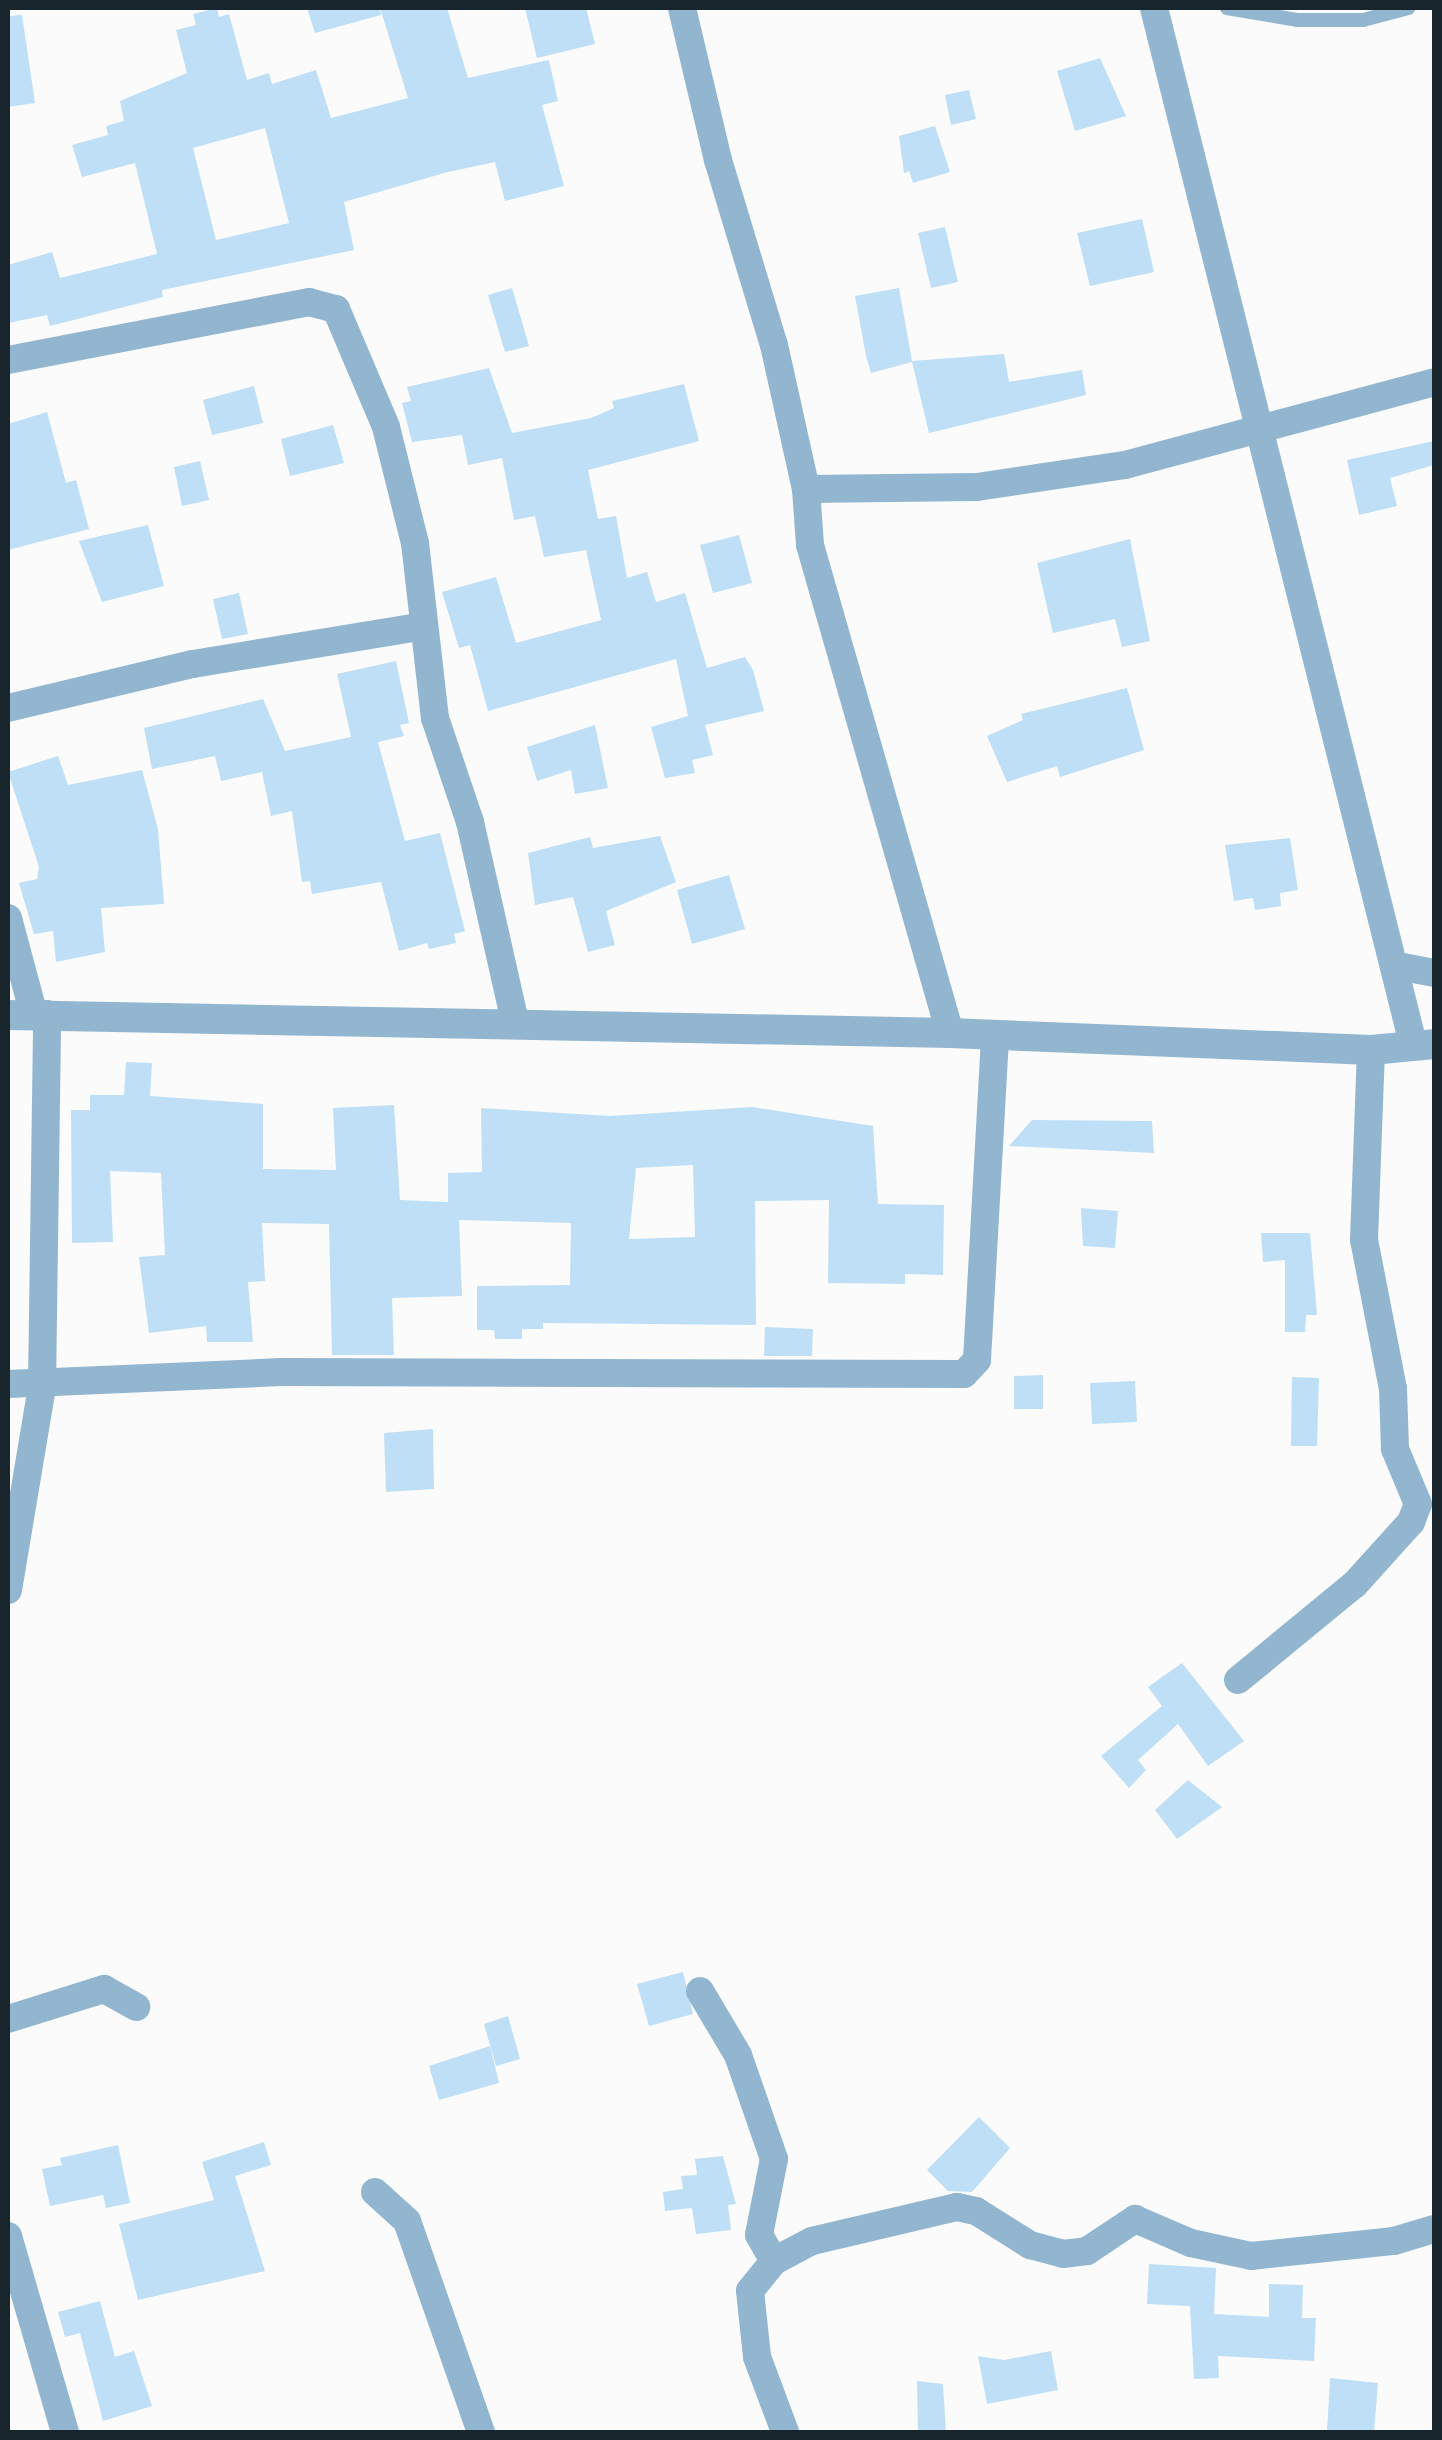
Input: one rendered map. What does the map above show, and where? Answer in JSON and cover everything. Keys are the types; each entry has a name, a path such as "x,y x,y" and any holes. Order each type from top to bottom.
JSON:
{"street":[{"path":"682,8 718,160 774,345 806,488 810,544 950,1033"},
{"path":"30,1015 950,1033 1371,1050 1424,1044 1398,966 1154,8"},
{"path":"8,360 309,302 330,304 348,328 384,417 415,543 434,718 470,822 515,1022"},
{"path":"806,488 977,487 1124,466 1262,434 1434,382"},
{"path":"8,708 193,664 424,626"},
{"path":"8,918 30,1015 42,1387 8,1590"},
{"path":"1398,966 1434,973"},
{"path":"8,1384 42,1387 221,1373 964,1374 977,1360 995,1036"},
{"path":"1238,1680 1355,1584 1410,1522 1418,1504 1395,1449 1393,1388 1364,1240 1371,1050"},
{"path":"8,2019 104,1989 136,2007"},
{"path":"700,1992 738,2056 774,2159 760,2234 774,2261"},
{"path":"376,2192 407,2221 481,2432"},
{"path":"785,2432 765,2385 752,2324 750,2291 774,2261 812,2241 956,2207 976,2211 1030,2245 1063,2254 1087,2250 1135,2219 1191,2244 1251,2256 1394,2241 1434,2229"},
{"path":"9,2246 65,2432"}],"lane":[{"path":"1227,8 1297,20 1364,20 1408,8"}],"building":[{"path":"217,8 219,17 229,14 247,80 269,73 272,84 316,70 331,118 408,98 380,8 447,8 468,78 549,60 558,101 542,105 564,186 505,201 495,162 448,172 344,202 354,250 162,290 163,297 50,326 47,315 8,323 8,265 52,252 60,278 157,254 135,163 82,177 72,145 108,135 106,126 124,121 120,101 187,73 176,30 196,25 193,14","holes":["265,128 289,223 216,240 193,148"]},
{"path":"307,8 380,8 381,15 315,33"},
{"path":"525,8 586,8 595,44 537,58"},
{"path":"22,15 35,103 8,107 8,16"},
{"path":"1100,58 1126,116 1075,131 1057,71"},
{"path":"969,90 976,119 951,125 945,95"},
{"path":"935,126 950,172 913,183 909,171 904,173 899,136"},
{"path":"1142,219 1154,272 1090,286 1077,233"},
{"path":"945,227 958,282 931,288 918,233"},
{"path":"512,288 529,346 505,352 488,295"},
{"path":"899,288 912,361 1004,354 1009,382 1082,370 1086,395 929,433 912,362 871,373 866,356 855,296"},
{"path":"489,368 512,433 591,418 614,408 612,401 684,384 699,441 588,470 598,519 616,516 627,578 647,572 656,602 685,593 707,668 745,657 753,670 764,711 705,725 713,755 692,760 695,773 665,778 651,727 688,716 676,659 488,711 470,645 459,648 442,592 496,577 516,643 601,620 586,550 544,557 535,516 514,520 502,458 468,465 462,435 412,442 402,403 411,401 407,387"},
{"path":"254,386 263,423 212,435 203,400"},
{"path":"47,412 66,483 76,480 89,529 8,550 8,424"},
{"path":"333,425 344,463 290,476 281,439"},
{"path":"1434,441 1434,465 1390,478 1397,506 1359,515 1347,460"},
{"path":"200,461 209,500 182,506 174,467"},
{"path":"148,525 164,586 102,602 79,541"},
{"path":"739,535 752,583 713,593 700,545"},
{"path":"1130,539 1150,641 1122,647 1115,619 1053,633 1037,563"},
{"path":"239,593 248,634 222,639 213,599"},
{"path":"396,661 409,723 400,725 404,736 378,742 405,841 440,833 465,931 454,934 456,943 429,949 427,943 399,951 381,882 312,894 310,881 302,882 292,811 271,816 262,772 221,781 215,756 152,769 144,728 263,699 285,751 351,737 337,674"},
{"path":"1127,688 1144,750 1060,777 1057,766 1007,782 987,736 1023,720 1021,714"},
{"path":"595,725 608,788 575,794 571,770 537,781 527,747"},
{"path":"58,756 68,785 142,770 158,829 164,904 101,908 105,952 56,962 53,931 34,934 19,883 37,879 39,867 8,772"},
{"path":"660,836 676,882 606,911 615,945 588,952 573,897 535,905 528,853 590,837 593,848"},
{"path":"1290,838 1298,890 1280,893 1281,906 1255,910 1253,898 1234,901 1225,845"},
{"path":"729,875 745,929 692,944 677,890"},
{"path":"126,1062 152,1063 150,1096 263,1104 263,1169 336,1170 333,1108 394,1105 400,1200 448,1202 448,1173 482,1172 481,1108 610,1116 752,1107 873,1126 878,1204 944,1205 943,1275 905,1274 905,1284 828,1283 829,1200 755,1201 756,1325 543,1323 543,1329 522,1329 522,1339 495,1339 494,1330 477,1330 477,1286 570,1285 571,1223 459,1220 462,1296 392,1298 394,1355 332,1355 329,1224 262,1223 265,1281 248,1282 253,1342 207,1342 206,1326 149,1333 139,1257 165,1255 161,1173 110,1171 113,1242 72,1243 71,1110 90,1110 90,1095 124,1095","holes":["693,1165 695,1237 629,1239 636,1168"]},
{"path":"1032,1120 1152,1121 1154,1153 1009,1146"},
{"path":"1081,1208 1118,1211 1115,1248 1083,1246"},
{"path":"1261,1233 1310,1233 1317,1315 1306,1315 1305,1332 1285,1332 1285,1260 1263,1262"},
{"path":"765,1327 813,1329 812,1356 764,1356"},
{"path":"1043,1375 1043,1409 1014,1409 1014,1376"},
{"path":"1292,1377 1319,1378 1317,1446 1291,1446"},
{"path":"1135,1381 1137,1422 1092,1424 1090,1383"},
{"path":"433,1429 434,1489 386,1492 384,1433"},
{"path":"1182,1663 1244,1741 1208,1766 1178,1724 1138,1760 1146,1770 1129,1788 1101,1756 1162,1706 1148,1687"},
{"path":"1188,1780 1222,1807 1177,1839 1155,1810"},
{"path":"683,1972 693,2014 649,2026 637,1984"},
{"path":"508,2016 520,2059 496,2066 484,2024"},
{"path":"490,2046 499,2083 439,2100 429,2066"},
{"path":"979,2117 1010,2148 972,2192 948,2191 927,2170"},
{"path":"264,2142 271,2165 235,2176 265,2271 138,2300 119,2224 214,2200 202,2162"},
{"path":"118,2145 130,2203 106,2208 103,2195 50,2206 42,2169 62,2165 60,2158"},
{"path":"723,2156 736,2204 728,2205 731,2230 696,2234 692,2208 665,2211 663,2192 683,2189 681,2176 697,2175 695,2159"},
{"path":"1149,2264 1216,2268 1214,2314 1269,2317 1269,2284 1303,2285 1302,2318 1316,2318 1314,2361 1218,2356 1219,2378 1194,2379 1190,2306 1147,2304"},
{"path":"100,2301 115,2357 134,2351 152,2406 103,2421 80,2333 65,2337 58,2312"},
{"path":"1051,2351 1058,2390 987,2404 978,2356 1004,2360"},
{"path":"1330,2378 1378,2383 1374,2432 1327,2432"},
{"path":"917,2381 943,2384 946,2432 918,2432"}]}
